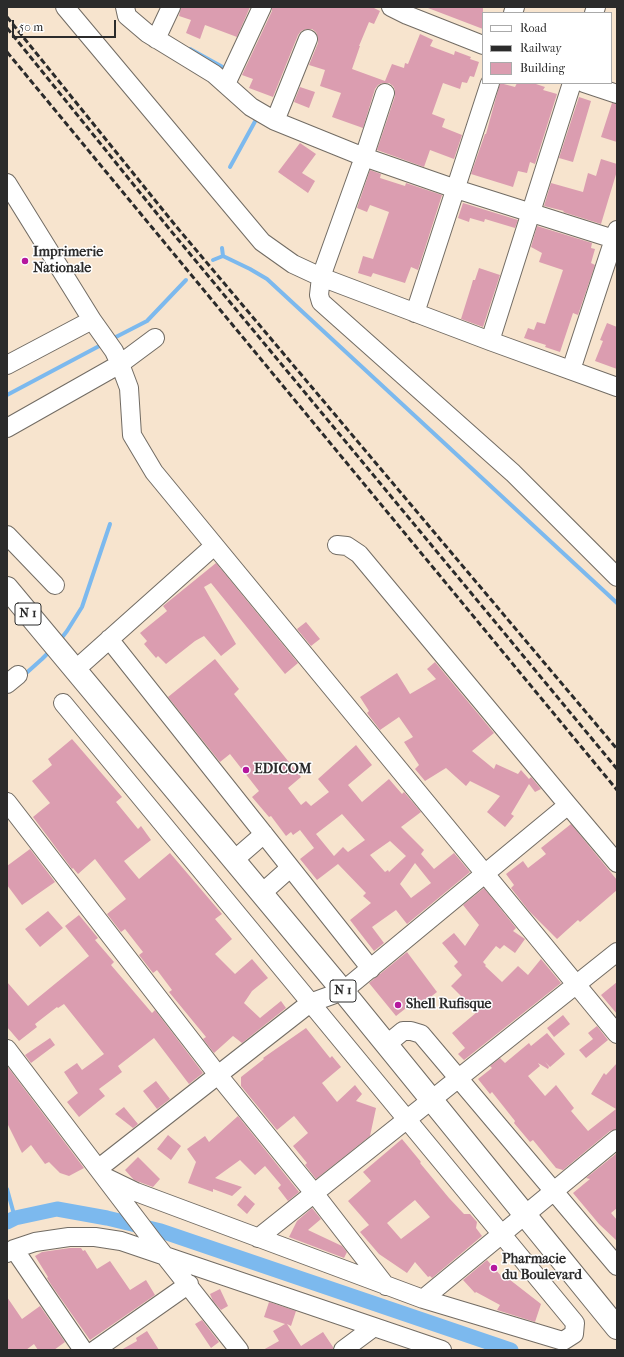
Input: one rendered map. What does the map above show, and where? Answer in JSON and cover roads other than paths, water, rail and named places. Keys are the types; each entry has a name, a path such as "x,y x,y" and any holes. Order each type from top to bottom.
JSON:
{"highway":[{"name":"N 1","path":"7,588 262,893 524,1215 616,1325"}],"street":[{"path":"65,7 262,242 293,264 321,277 415,313 617,387"},
{"path":"125,7 127,16 141,29 214,74 251,107 275,121 364,157 456,189 530,213 616,236 571,370"},
{"path":"156,39 170,7"},
{"path":"226,84 262,7"},
{"path":"391,7 407,15 482,45"},
{"path":"275,121 308,39"},
{"path":"415,313 490,84"},
{"path":"490,341 572,84"},
{"path":"587,84 617,94"},
{"path":"385,93 321,277 319,295 321,302 513,473 617,576"},
{"path":"7,183 117,358 129,388 132,435 154,472 617,1034"},
{"path":"7,365 96,326"},
{"path":"7,428 117,358 155,338"},
{"path":"7,536 56,585"},
{"path":"337,545 347,546 359,554 617,863"},
{"path":"70,663 109,640 214,546"},
{"path":"109,640 371,969"},
{"path":"63,703 575,1323 574,1334 563,1341 423,1299 136,1192 107,1178"},
{"path":"7,802 218,1075 387,1286"},
{"path":"107,1178 218,1075 310,1003 343,992 568,805"},
{"path":"234,860 264,834"},
{"path":"262,893 290,868"},
{"path":"258,1238 617,952"},
{"path":"386,1045 403,1031 411,1031 421,1034 617,1266"},
{"path":"7,1049 107,1178 153,1241 167,1256 239,1350"},
{"path":"423,1299 617,1139"},
{"path":"83,1350 10,1251 35,1242 62,1238 95,1236 121,1241 434,1348"},
{"path":"95,1350 189,1284"},
{"path":"343,1350 374,1327"}],"waterway":[{"path":"190,49 228,70"},
{"path":"230,167 258,116"},
{"path":"222,248 223,256"},
{"path":"213,260 223,256 267,279 617,603"},
{"path":"112,339 147,321 186,280"},
{"path":"7,395 103,344"},
{"path":"60,640 82,607 110,524"},
{"path":"23,676 50,651"},
{"path":"7,1189 15,1218"},
{"path":"7,1222 15,1218 57,1209 107,1218 161,1231 511,1350"}],"railway":[{"path":"7,17 175,225 617,749"},
{"path":"7,28 171,231 617,769"},
{"path":"7,52 617,790"}],"place":[{"name":"Imprimerie Nationale","path":"25,261"},
{"name":"EDICOM","path":"246,770"},
{"name":"Shell Rufisque","path":"398,1005"},
{"name":"Pharmacie du Boulevard","path":"494,1268"}]}
